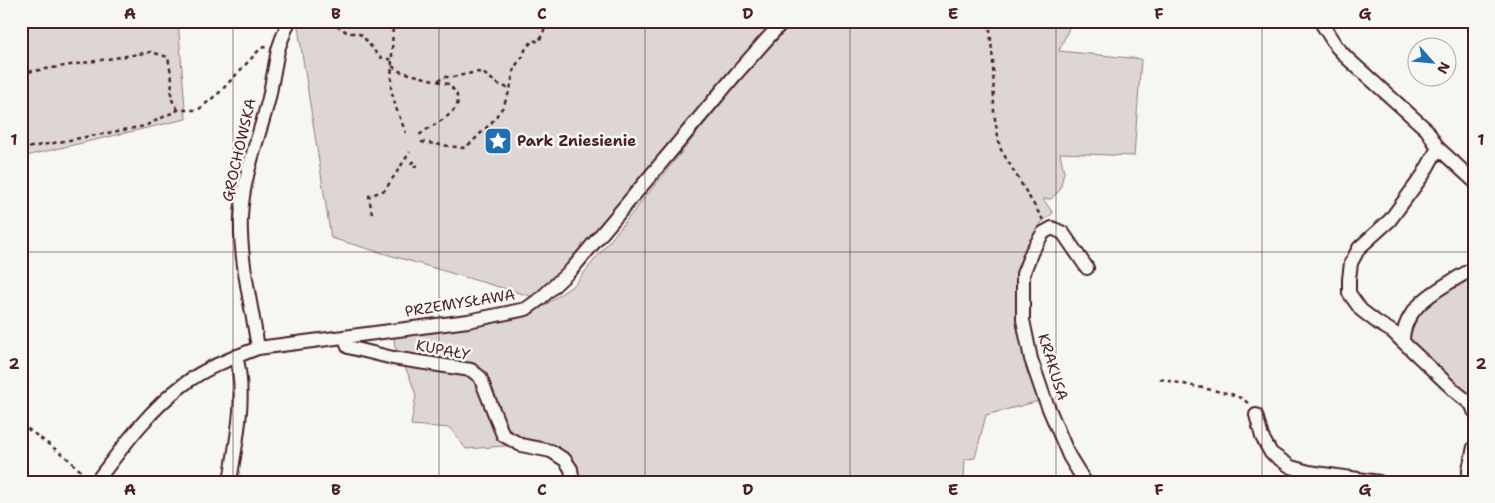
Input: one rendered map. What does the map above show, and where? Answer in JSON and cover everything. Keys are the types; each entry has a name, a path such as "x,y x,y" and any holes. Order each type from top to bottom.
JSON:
{"street":[{"name":"GROCHOWSKA","path":"258,348 244,258 241,218 242,204 252,155 268,99 279,48 289,21"},
{"name":"PRZEMYSŁAWA","path":"92,480 166,399 199,375 236,356 258,348 468,321 526,309 540,299 572,269 783,21"},
{"path":"1320,21 1336,46 1347,58 1427,130 1438,148 1474,181"},
{"path":"1438,148 1422,175 1390,220 1359,248 1351,263 1350,292 1361,310 1393,332 1472,405 1474,411"},
{"path":"1049,230 1052,228 1063,233 1087,268"},
{"name":"KRAKUSA","path":"1049,230 1043,233 1032,251 1024,274 1023,320 1031,359 1044,397 1069,456 1085,482"},
{"path":"1403,342 1403,333 1407,321 1416,308 1426,298 1474,268"},
{"name":"KUPAŁY","path":"345,337 348,347 393,358 471,370 480,377 503,435 522,445 551,451 565,460 571,470 573,482"},
{"path":"230,482 237,440 240,402 240,371 236,356"},
{"path":"1256,415 1262,437 1271,453 1291,467 1319,474 1379,482"},
{"path":"1469,482 1469,469 1474,447"}],"path":[{"path":"330,21 348,33 362,35 378,57 393,60"},
{"path":"394,21 391,89 406,133"},
{"path":"421,142 466,147 492,122 503,107 510,89 514,68 523,56 524,50 533,40 539,42 548,21"},
{"path":"989,21 993,61 994,113 1000,148 1049,230"},
{"path":"21,149 145,126 178,110 198,110 220,92 261,48 274,45 279,48"},
{"path":"21,73 151,52 168,58 172,79 171,98 178,110"},
{"path":"392,66 399,71 448,84 453,88 458,103 457,108 418,136"},
{"path":"438,81 443,77 483,72 498,84 510,89"},
{"path":"372,214 369,196 385,190 410,153"},
{"path":"406,158 412,162"},
{"path":"1160,379 1243,398 1256,415"},
{"path":"21,424 66,457 92,480"}],"shaded area":[{"path":"21,21 178,21 186,119 21,157"},
{"name":"Park Zniesienie","path":"297,21 783,21 540,299 331,238"},
{"path":"794,21 1072,21 1059,51 1141,59 1134,156 1060,153 1064,172 1060,190 1051,199 1043,199 1053,213 1041,223 1023,260 1017,291 1021,336 1043,400 986,415 975,458 965,459 964,482 579,482 574,462 543,443 466,449 450,428 411,425 416,395 395,347 394,340 398,334 544,306 575,284 735,86"},
{"path":"1474,275 1474,405 1408,343 1414,316 1429,301"}],"place":[{"name":"Park Zniesienie","path":"498,141"}]}
